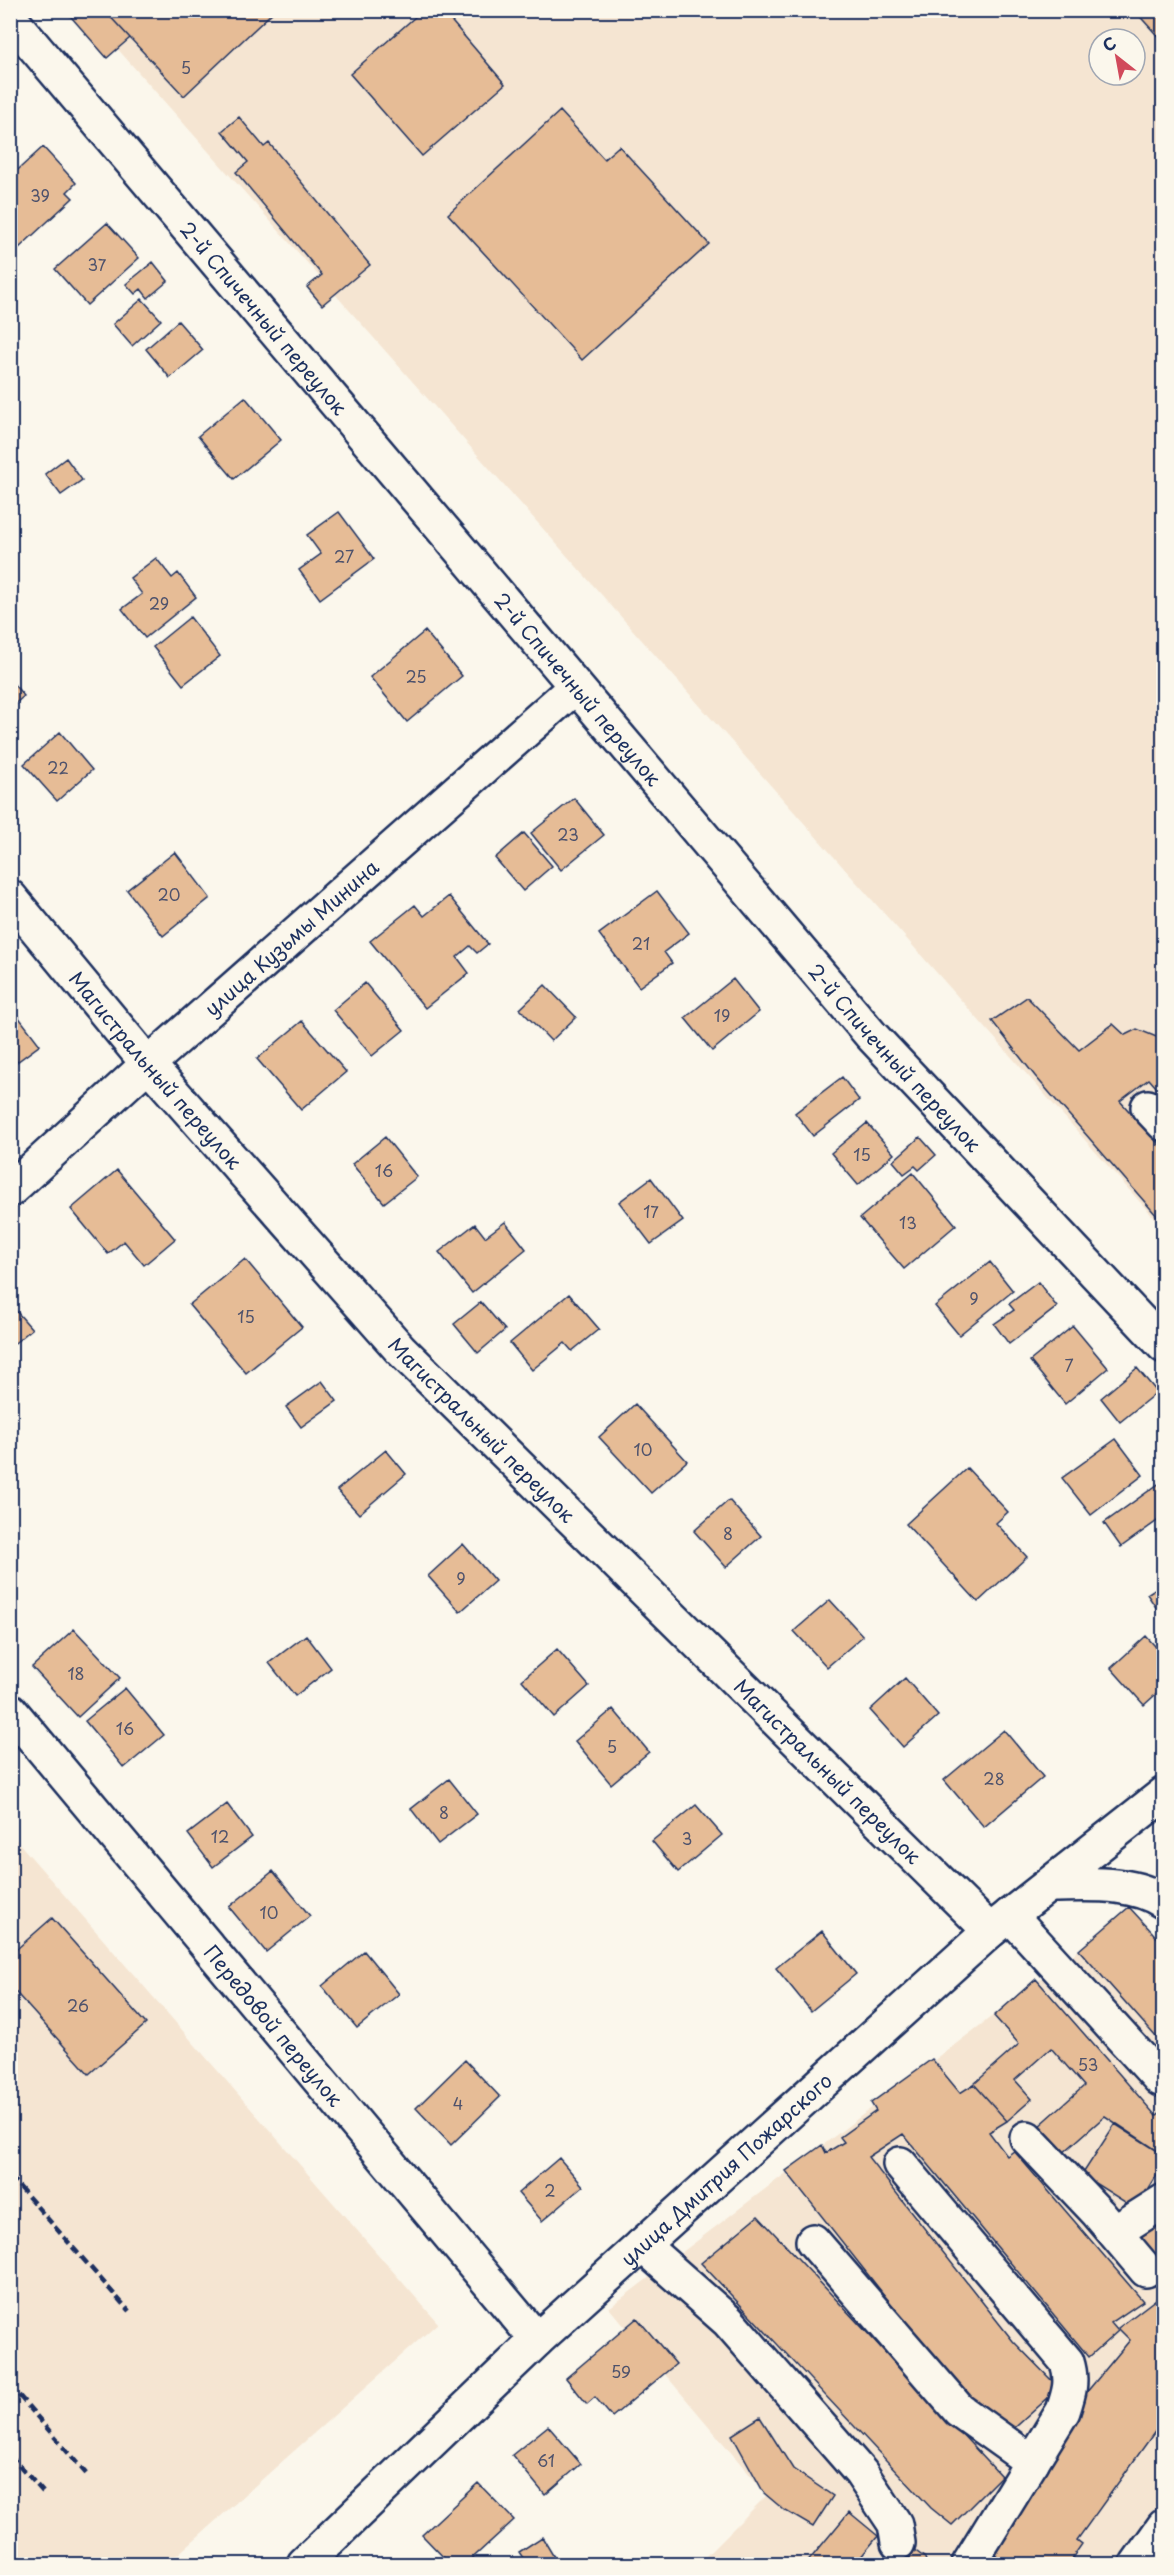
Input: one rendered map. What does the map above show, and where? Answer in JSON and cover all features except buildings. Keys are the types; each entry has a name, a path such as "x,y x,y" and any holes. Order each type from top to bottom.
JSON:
{"street":[{"name":"2-й Спичечный переулок","path":"10,18 871,1035 1164,1346"},
{"name":"улица Кузьмы Минина","path":"10,1190 148,1064 575,687"},
{"name":"Магистральный переулок","path":"10,897 148,1064 400,1349 1160,2079"},
{"name":"Передовой переулок","path":"10,1710 537,2340"},
{"name":"улица Дмитрия Пожарского","path":"304,2565 537,2340 1000,1923 1164,1794"},
{"path":"1049,1885 1113,1886 1151,1893 1164,1902"},
{"path":"1027,2138 1115,2232 1146,2270"},
{"path":"900,2164 1067,2362 1071,2375 1071,2390 1063,2411 969,2565"},
{"path":"1115,2232 1164,2201"},
{"path":"813,2241 959,2410 1032,2462"},
{"path":"642,2245 728,2320 861,2473 895,2524 898,2543"},
{"path":"1137,2565 1164,2526"}],"shaded area":[{"path":"84,11 1163,11 1163,1228"},
{"path":"10,1833 438,2323 167,2564 11,2564"},
{"path":"1125,1915 1163,1953 1163,2564 698,2564 767,2495 609,2308"}],"railway":[{"path":"10,2176 129,2311"},
{"path":"10,2385 88,2476"},
{"path":"10,2455 44,2493"}]}
